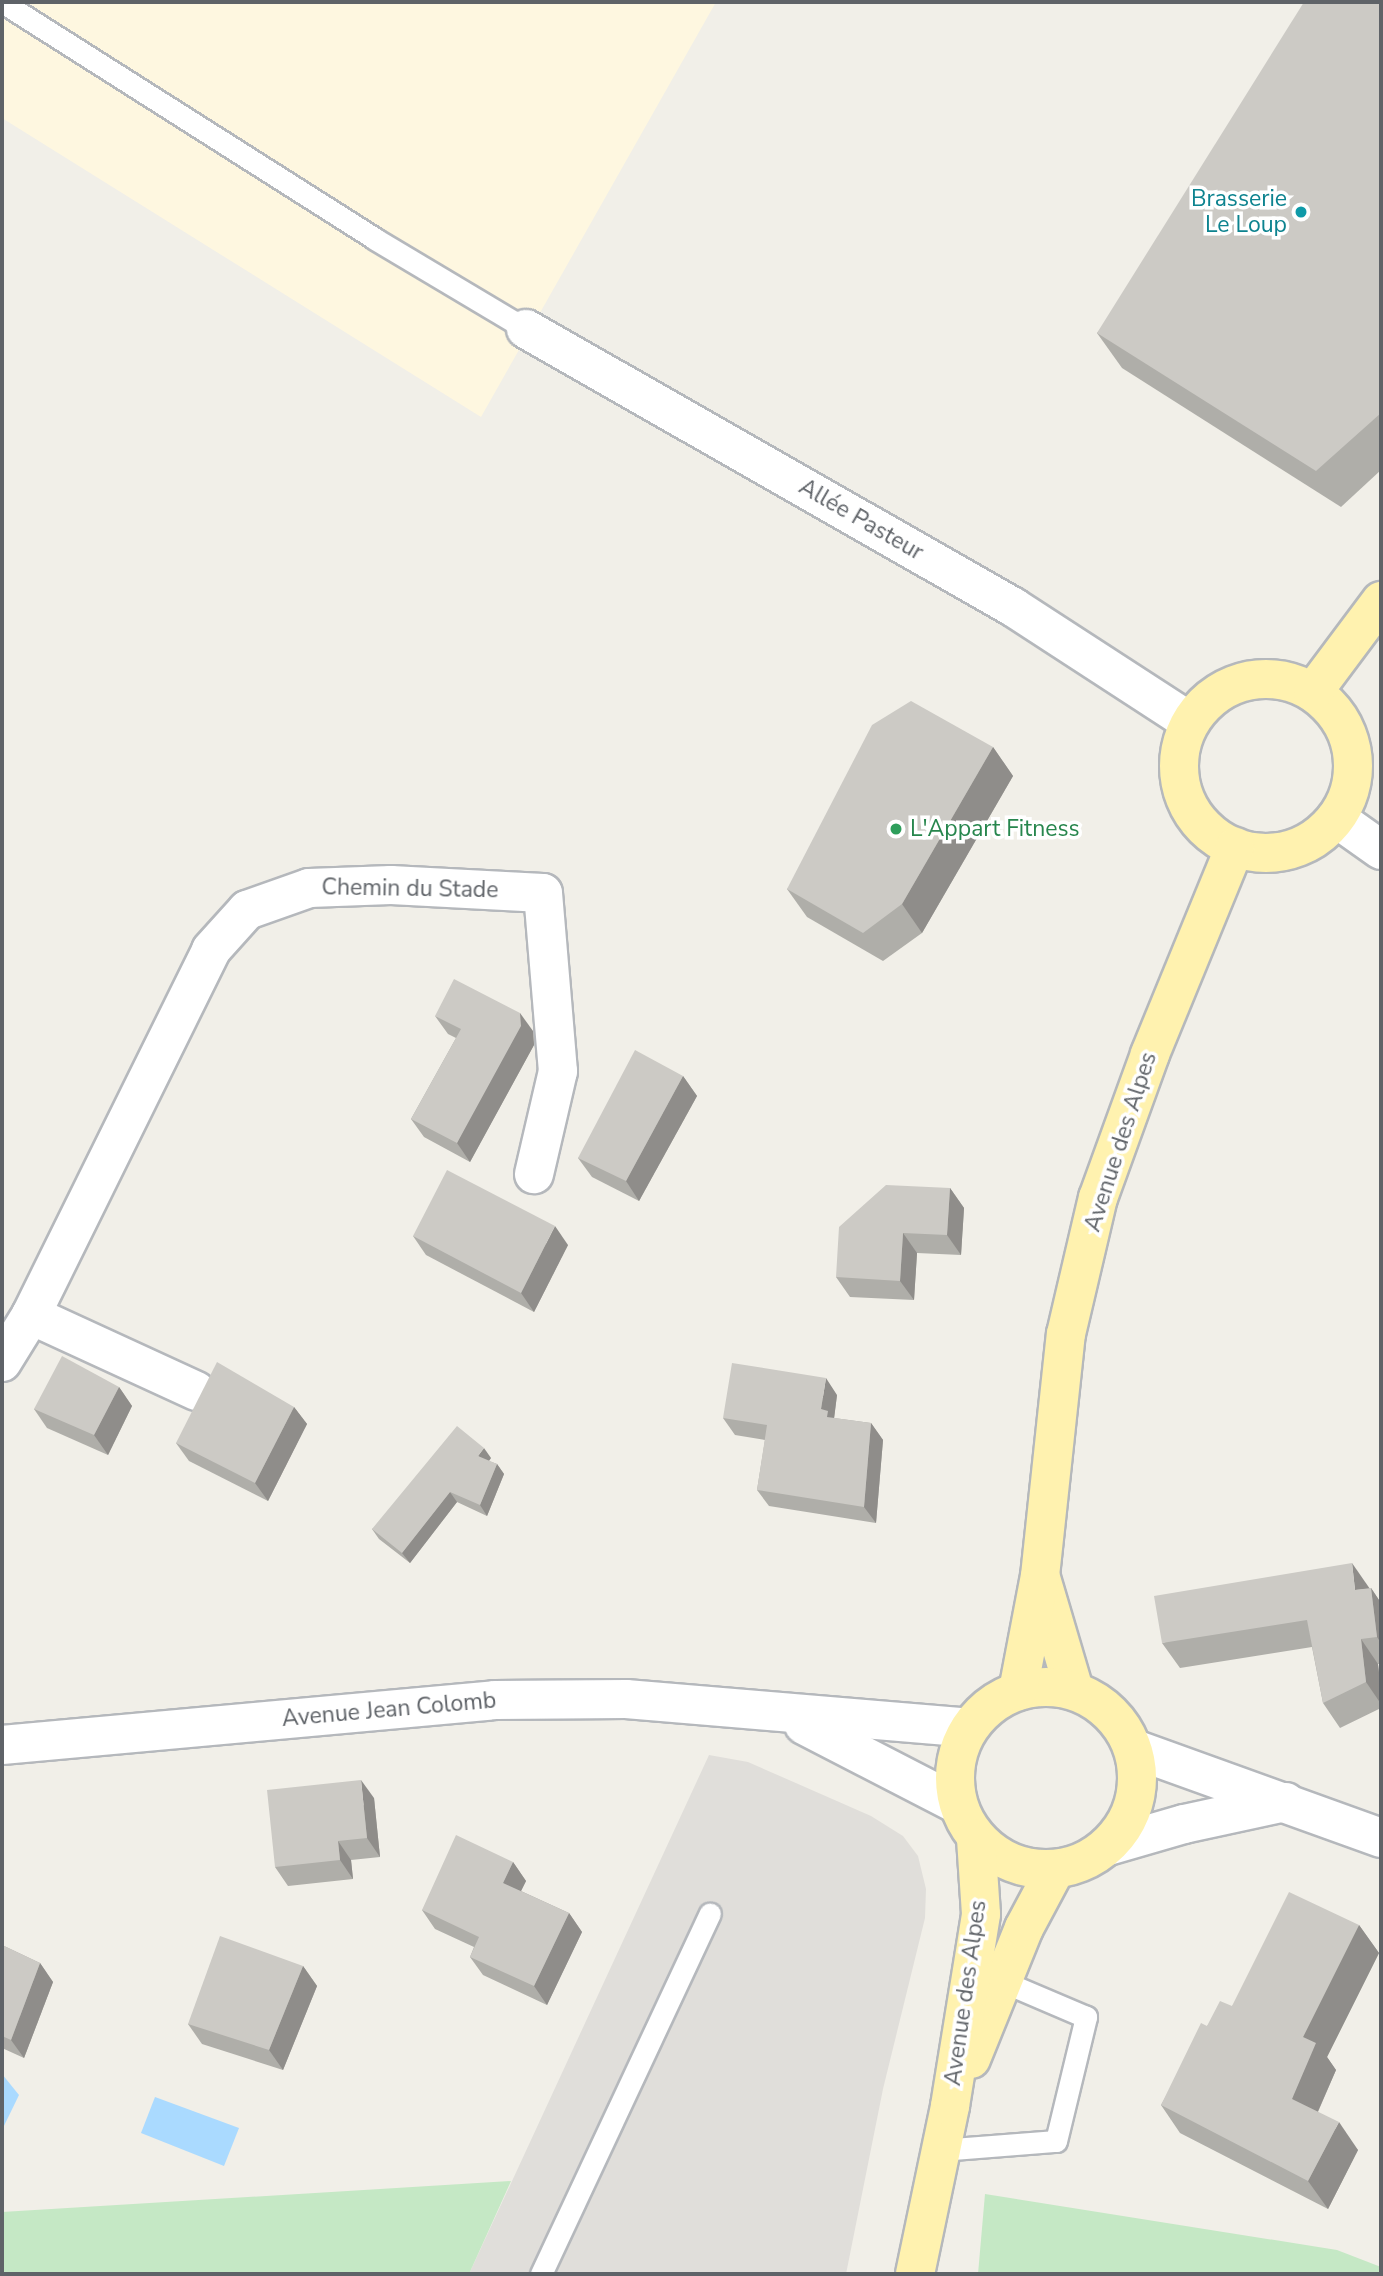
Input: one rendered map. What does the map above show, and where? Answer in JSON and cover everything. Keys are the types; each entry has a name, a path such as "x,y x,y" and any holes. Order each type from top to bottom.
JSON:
{"main road":[{"path":"1312,692 1381,601"},
{"path":"1259,678 1286,681 1312,692 1331,707 1352,750 1347,797 1336,818 1301,846 1257,852 1236,847 1209,832 1190,809 1180,781 1180,750 1190,722 1207,701 1231,685 1259,678"},
{"name":"Avenue des Alpes","path":"1018,1691 1040,1576 1066,1335 1098,1198 1150,1054 1236,847"},
{"name":"Avenue des Alpes","path":"1040,1576 1074,1690"},
{"path":"1046,1687 1074,1690 1107,1710 1134,1749 1139,1775 1136,1801 1125,1826 1108,1846 1084,1863 1055,1870 1026,1868 999,1857 976,1838 957,1804 954,1778 958,1751 969,1728 990,1705 1018,1691 1046,1687"},
{"name":"Avenue des Alpes","path":"915,2274 950,2106 981,1914 976,1838"},
{"name":"Avenue des Alpes","path":"950,2106 1004,1982 1024,1928 1055,1870"}],"street":[{"name":"Allée Pasteur","path":"526,329 1013,607 1190,722"},
{"path":"1336,818 1381,850"},
{"name":"Chemin du Stade","path":"2,1362 31,1315 211,950 247,910 309,888 391,885 543,893 558,1071 534,1174"},
{"path":"31,1315 196,1391"},
{"name":"Avenue Jean Colomb","path":"2,1745 495,1700 625,1699 969,1728"},
{"name":"Avenue Jean Colomb","path":"776,1713 887,1764 957,1804"},
{"path":"1134,1749 1381,1838"},
{"path":"1108,1846 1184,1824 1286,1802"}],"lane":[{"path":"2,2 375,239 526,329"},
{"path":"541,2274 710,1914"},
{"path":"941,2150 1056,2141 1086,2017 1004,1982"}],"shaded area":[{"path":"2,2 716,2 481,417 2,118"},
{"path":"709,1755 748,1762 871,1816 903,1836 918,1856 926,1889 925,1918 883,2089 846,2274 469,2274"}],"green space":[{"path":"511,2181 469,2274 2,2274 2,2212"},
{"path":"985,2194 1337,2250 1381,2267 1381,2274 978,2274"}],"water":[{"path":"2,2074 19,2095 2,2130"},
{"path":"155,2097 239,2128 224,2166 141,2133"}],"building":[{"name":"Brasserie Le Loup","path":"1304,2 1381,2 1381,413 1316,471 1097,333"},
{"path":"911,701 993,747 902,904 863,933 787,889 872,725"},
{"path":"454,979 520,1013 521,1026 457,1143 411,1119 461,1029 435,1016"},
{"path":"635,1050 683,1076 626,1181 578,1158"},
{"path":"447,1170 555,1226 521,1293 413,1236"},
{"path":"886,1185 950,1188 947,1235 903,1233 900,1281 836,1277 839,1227"},
{"path":"62,1356 119,1387 94,1435 34,1409"},
{"path":"217,1362 294,1407 255,1483 176,1443"},
{"path":"732,1363 826,1378 821,1409 828,1411 827,1417 871,1423 864,1507 757,1490 767,1425 723,1418"},
{"path":"457,1426 484,1448 478,1456 497,1464 480,1505 450,1492 402,1553 372,1529"},
{"path":"1352,1563 1355,1590 1371,1588 1377,1637 1361,1639 1366,1682 1323,1703 1307,1620 1162,1643 1154,1596"},
{"path":"361,1780 367,1838 338,1841 340,1860 275,1867 267,1790"},
{"path":"456,1835 513,1862 503,1883 569,1913 534,1986 470,1957 479,1937 422,1910"},
{"path":"1289,1892 1359,1925 1303,2037 1316,2043 1292,2099 1339,2122 1308,2181 1161,2105 1201,2023 1207,2026 1220,2001 1232,2006"},
{"path":"220,1936 303,1966 269,2050 188,2024"},
{"path":"2,1945 40,1963 11,2040 2,2036"}],"place":[{"name":"Brasserie Le Loup","path":"1301,212"},
{"name":"L'Appart Fitness","path":"896,829"}]}
